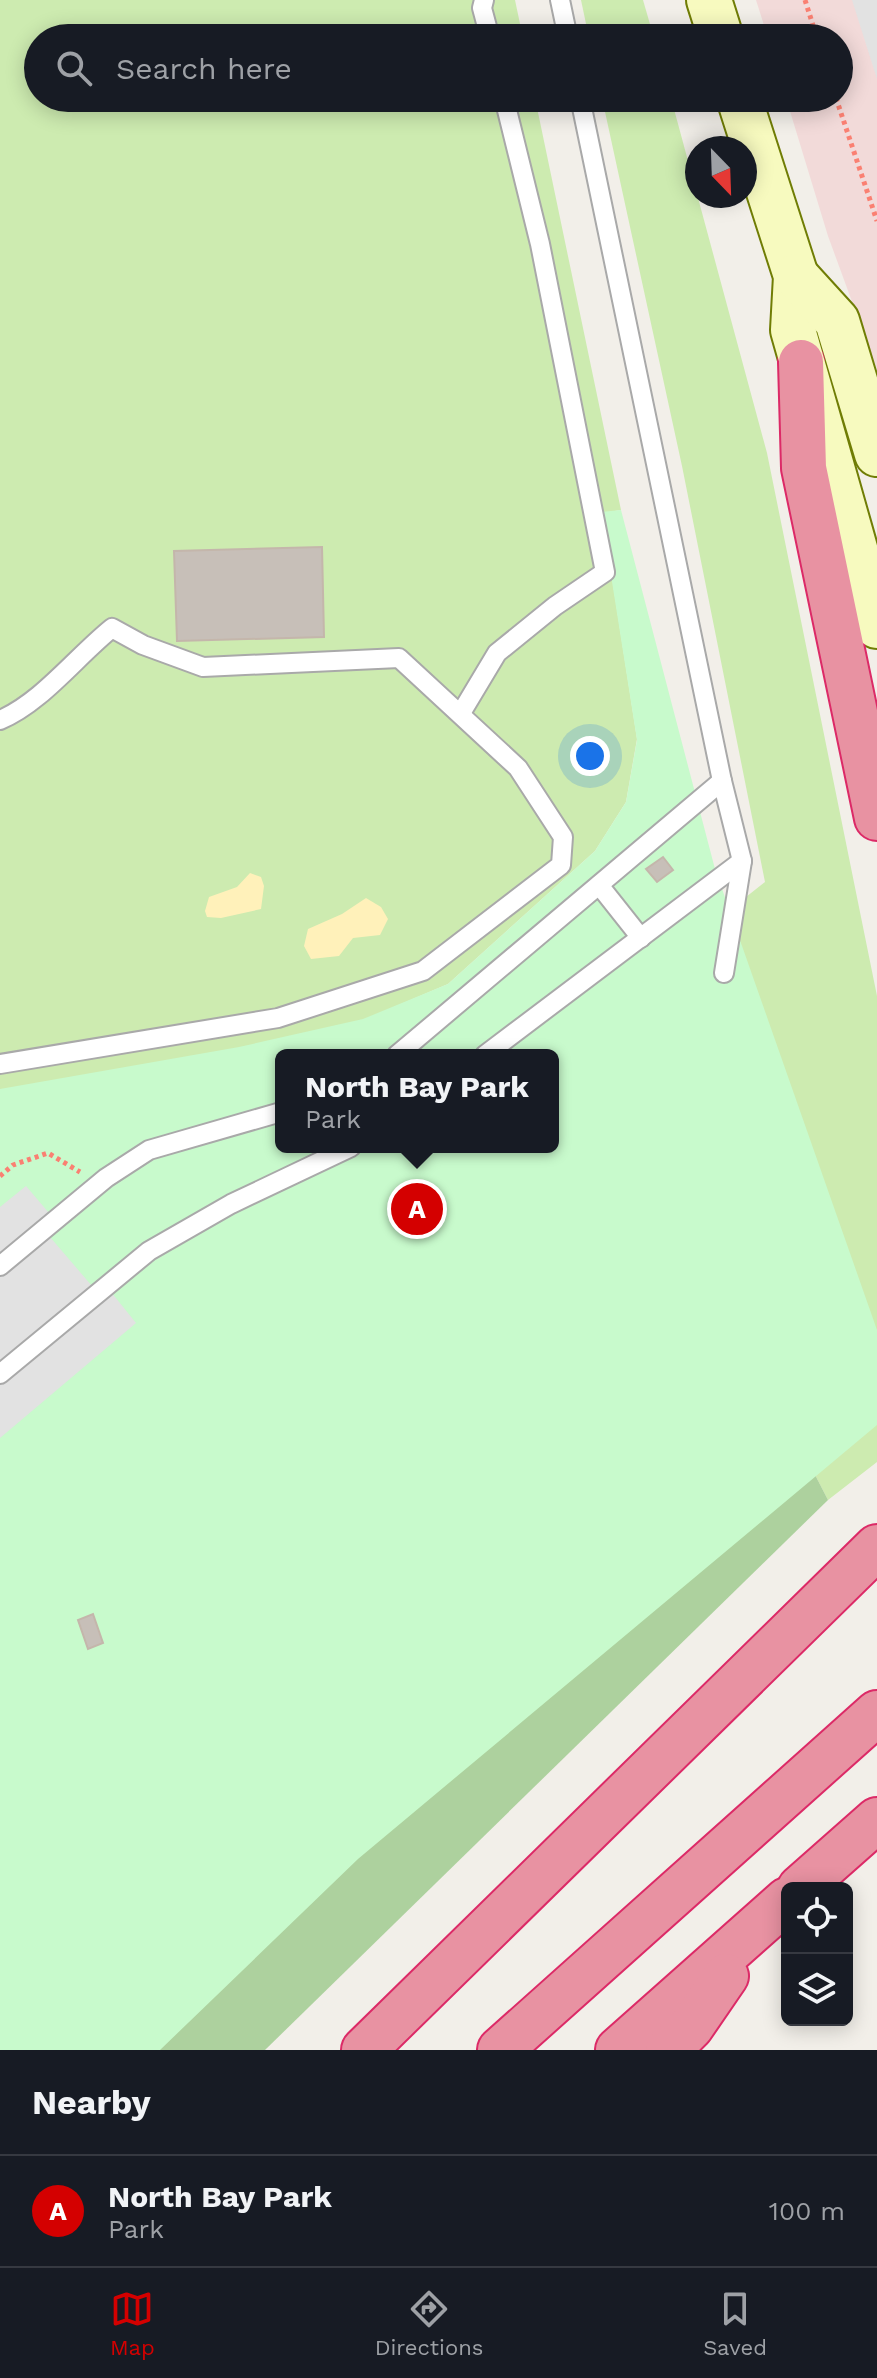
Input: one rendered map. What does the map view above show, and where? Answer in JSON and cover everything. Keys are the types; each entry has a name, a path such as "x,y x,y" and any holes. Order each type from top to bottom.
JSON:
{"highway":[{"path":"801,362 804,468 877,818"},
{"path":"364,2050 877,1547"},
{"path":"500,2050 877,1713"},
{"path":"807,1882 877,1820"},
{"path":"618,2050 776,1910"},
{"path":"668,2050 691,2027 776,1910"}],"main road":[{"path":"709,0 717,24"},
{"path":"743,112 796,276 793,330 877,626"},
{"path":"796,276 837,321 877,454"}],"lane":[{"path":"484,0 482,8 486,24"},
{"path":"560,0 565,24"},
{"path":"461,713 497,653 555,606 605,572 540,244 507,112"},
{"path":"583,112 722,781 742,861 724,973"},
{"path":"0,720 22,711 112,628 143,645 203,667 399,658 518,768 550,812 563,837 561,865 423,971 278,1018 0,1064"},
{"path":"404,1049 722,781"},
{"path":"493,1049 742,861"},
{"path":"599,885 641,938"},
{"path":"0,1266 90,1191 149,1150 275,1114"},
{"path":"0,1374 149,1251 231,1204 338,1153"}],"path":[{"path":"805,0 813,24"},
{"path":"841,112 877,221"},
{"path":"0,1176 13,1165 48,1153 79,1171 90,1191"}],"shaded area":[{"path":"756,0 877,0 877,370 828,236 790,112 853,112 853,24 764,24"},
{"path":"852,0 877,0 877,79"},
{"path":"26,1186 55,1220 44,1230 98,1293 107,1287 136,1323 0,1438 0,1207"}],"green space":[{"path":"0,0 515,0 520,24 24,24 24,112 538,112 621,510 602,513 637,739 626,802 595,851 448,984 295,1049 275,1049 275,1058 0,1199"},
{"path":"581,0 643,0 650,24 586,24"},
{"path":"605,112 675,112 685,150 685,208 701,208 767,453 877,996 877,1462 828,1500 792,1430 558,1153 559,1049 554,1049 765,882 682,466"},
{"path":"621,510 715,869 877,1330 877,1425 358,1859 160,2050 0,2050 0,1089 239,1047 363,1019 448,984 595,851 626,802 637,740 601,512"},
{"path":"792,1430 828,1500 265,2050 0,2050 0,1600"}],"sand":[{"path":"250,873 261,877 264,886 261,909 221,918 207,917 205,911 209,897 237,887"},
{"path":"366,898 381,907 388,919 380,935 353,938 339,956 311,959 304,946 308,929 342,914"}],"building":[{"path":"322,547 324,637 177,641 174,551"},
{"path":"663,857 673,870 657,882 646,869"},
{"path":"93,1614 103,1643 88,1649 78,1620"}],"place":[{"name":"North Bay Park","path":"417,1209"}]}
